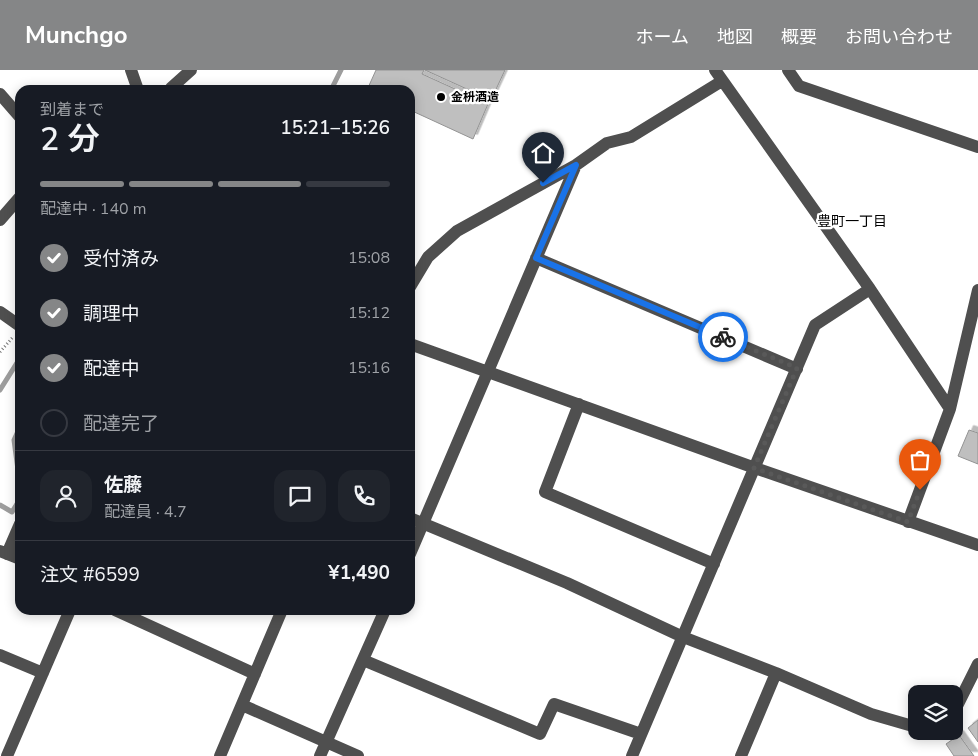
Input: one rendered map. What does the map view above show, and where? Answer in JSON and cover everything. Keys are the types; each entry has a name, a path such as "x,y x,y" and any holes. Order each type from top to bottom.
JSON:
{"street":[{"path":"131,70 136,85"},
{"path":"174,85 191,70"},
{"path":"788,70 799,86 978,147"},
{"path":"415,279 428,257 457,231 576,165 607,143 631,137 719,76 870,289 950,409"},
{"path":"0,94 15,111"},
{"path":"415,542 576,165"},
{"path":"0,220 15,203"},
{"path":"536,258 797,368"},
{"path":"632,756 815,325 870,289"},
{"path":"908,522 950,409 978,290"},
{"path":"0,312 15,328"},
{"path":"415,346 754,468 978,545"},
{"path":"579,404 545,492 714,564"},
{"path":"415,520 567,583 683,637 776,673 871,714 908,725"},
{"path":"15,532 3,552 15,557"},
{"path":"7,756 68,615"},
{"path":"126,615 255,674"},
{"path":"220,756 280,615"},
{"path":"320,756 383,615"},
{"path":"0,655 43,673"},
{"path":"363,660 540,734 554,704 641,734"},
{"path":"963,694 978,664"},
{"path":"741,756 776,673"},
{"path":"242,705 358,756"}],"path":[{"path":"0,352 15,334"}],"building":[{"name":"金枡酒造","path":"376,70 424,70 422,74 488,104 473,139 415,112 415,85 369,85"},
{"name":"金枡酒造","path":"425,70 505,70 491,100"},
{"path":"969,430 978,433 978,464 958,456"},
{"path":"978,720 978,742 968,728"},
{"path":"952,740 963,740 974,756 954,756 946,744"}],"waterway":[{"path":"334,85 341,70"},
{"path":"0,390 15,366"},
{"path":"15,438 15,448"},
{"path":"0,505 12,512 15,507"}],"way so far":[{"path":"723,337 797,368 754,468 908,522 920,490"}],"place":[{"name":"金枡酒造","path":"441,97"}],"district":[{"name":"豊町一丁目","path":"852,221"}],"route":[{"path":"543,183 576,165 536,258 723,337"}]}
